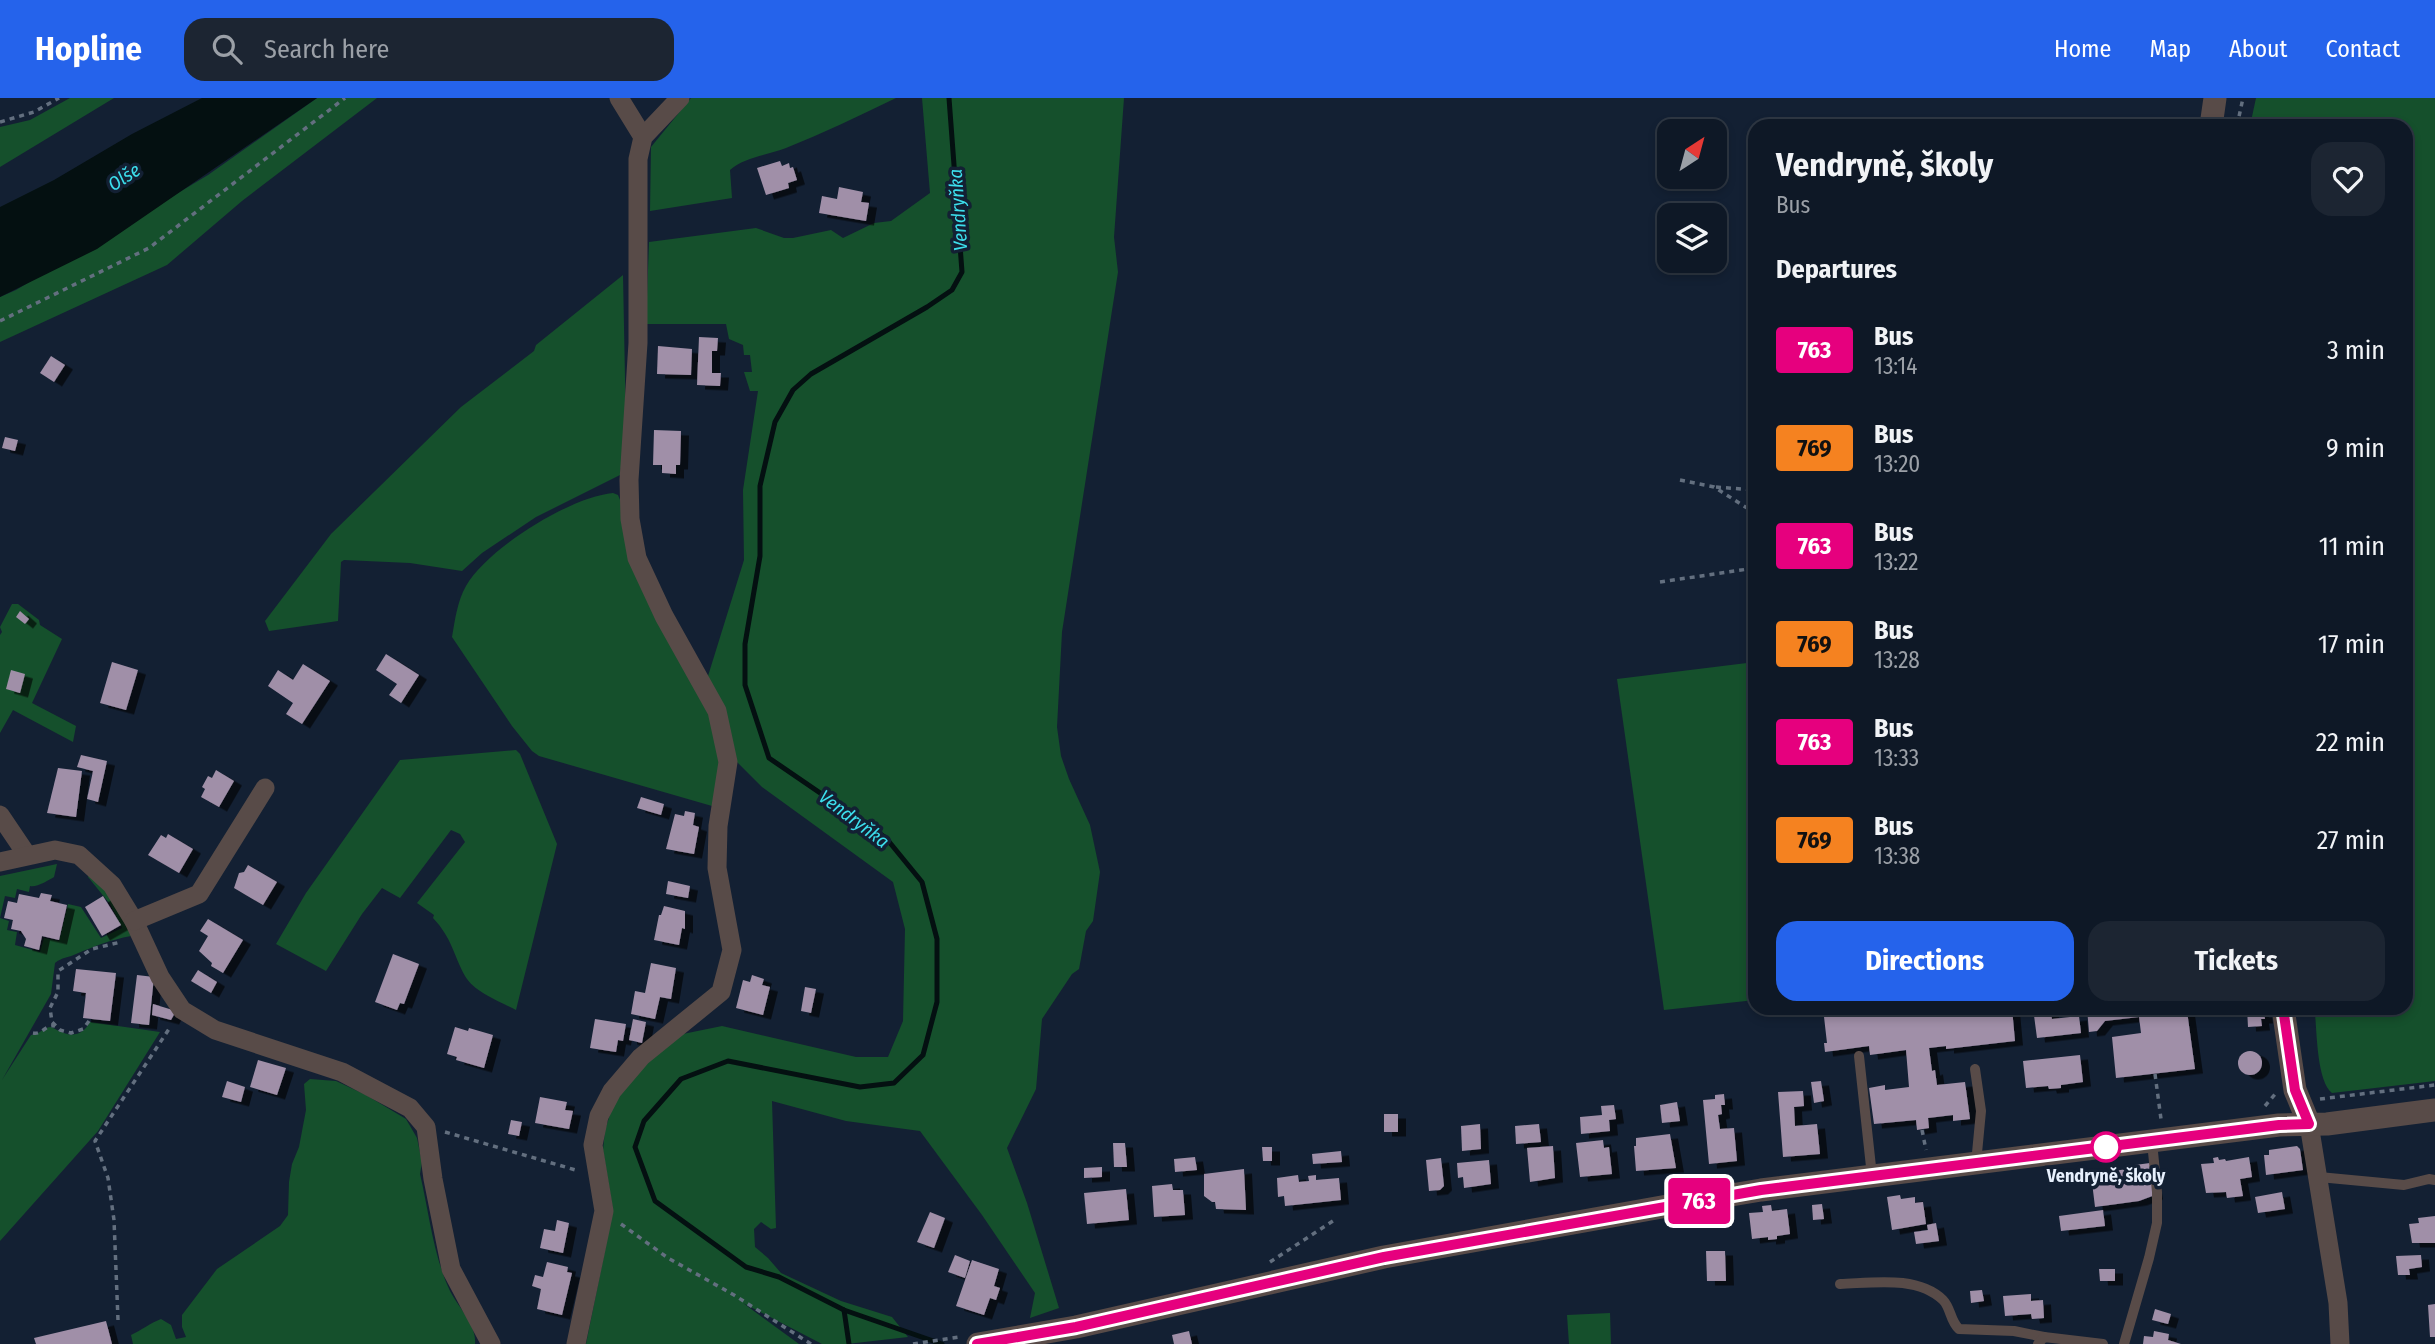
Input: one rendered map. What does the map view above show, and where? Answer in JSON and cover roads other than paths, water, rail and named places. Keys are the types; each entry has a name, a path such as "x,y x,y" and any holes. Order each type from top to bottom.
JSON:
{"street":[{"path":"619,98 643,137"},
{"path":"576,1344 604,1211 593,1145 599,1116 612,1091 641,1057 721,992 733,950 717,868 718,826 728,762 717,711 658,605 637,558 629,519 638,343 638,159 643,137 680,98"},
{"path":"2212,119 2215,98"},
{"path":"134,921 200,894 265,788"},
{"path":"0,815 27,855"},
{"path":"0,862 55,850 79,855 112,886 134,921 160,977 182,1010 215,1030 342,1072 410,1108 426,1127 433,1179 451,1269 491,1344"},
{"path":"2284,1015 2295,1090 2309,1124 2319,1177 2338,1303 2340,1344"},
{"path":"974,1341 1076,1327 1384,1257 1761,1190 1979,1163 2157,1135 2279,1125 2327,1124 2435,1111"}],"lane":[{"path":"1859,1056 1872,1176"},
{"path":"1975,1069 1981,1111 1977,1153 1979,1163"},
{"path":"2124,1344 2150,1258 2157,1223 2157,1135"},
{"path":"2319,1177 2404,1185 2435,1180"},
{"path":"1840,1284 1908,1284 1933,1293 1945,1302 1955,1326 1959,1329 2014,1331 2041,1340 2103,1344"}],"water":[{"name":"Olše","path":"202,98 317,98 97,249 0,297 0,207"}],"waterway":[{"name":"Vendryňka","path":"942,1344 844,1310 779,1277 746,1267 655,1201 635,1147 644,1121 681,1079 728,1061 860,1087 894,1083 923,1055 937,1002 937,939 922,882 886,838 769,758 745,685 745,644 760,556 760,486 775,422 793,390 811,374 952,290 962,272 949,98"},
{"path":"844,1310 849,1344"}],"place":[{"name":"Vendryně, školy","path":"2106,1147"}]}
